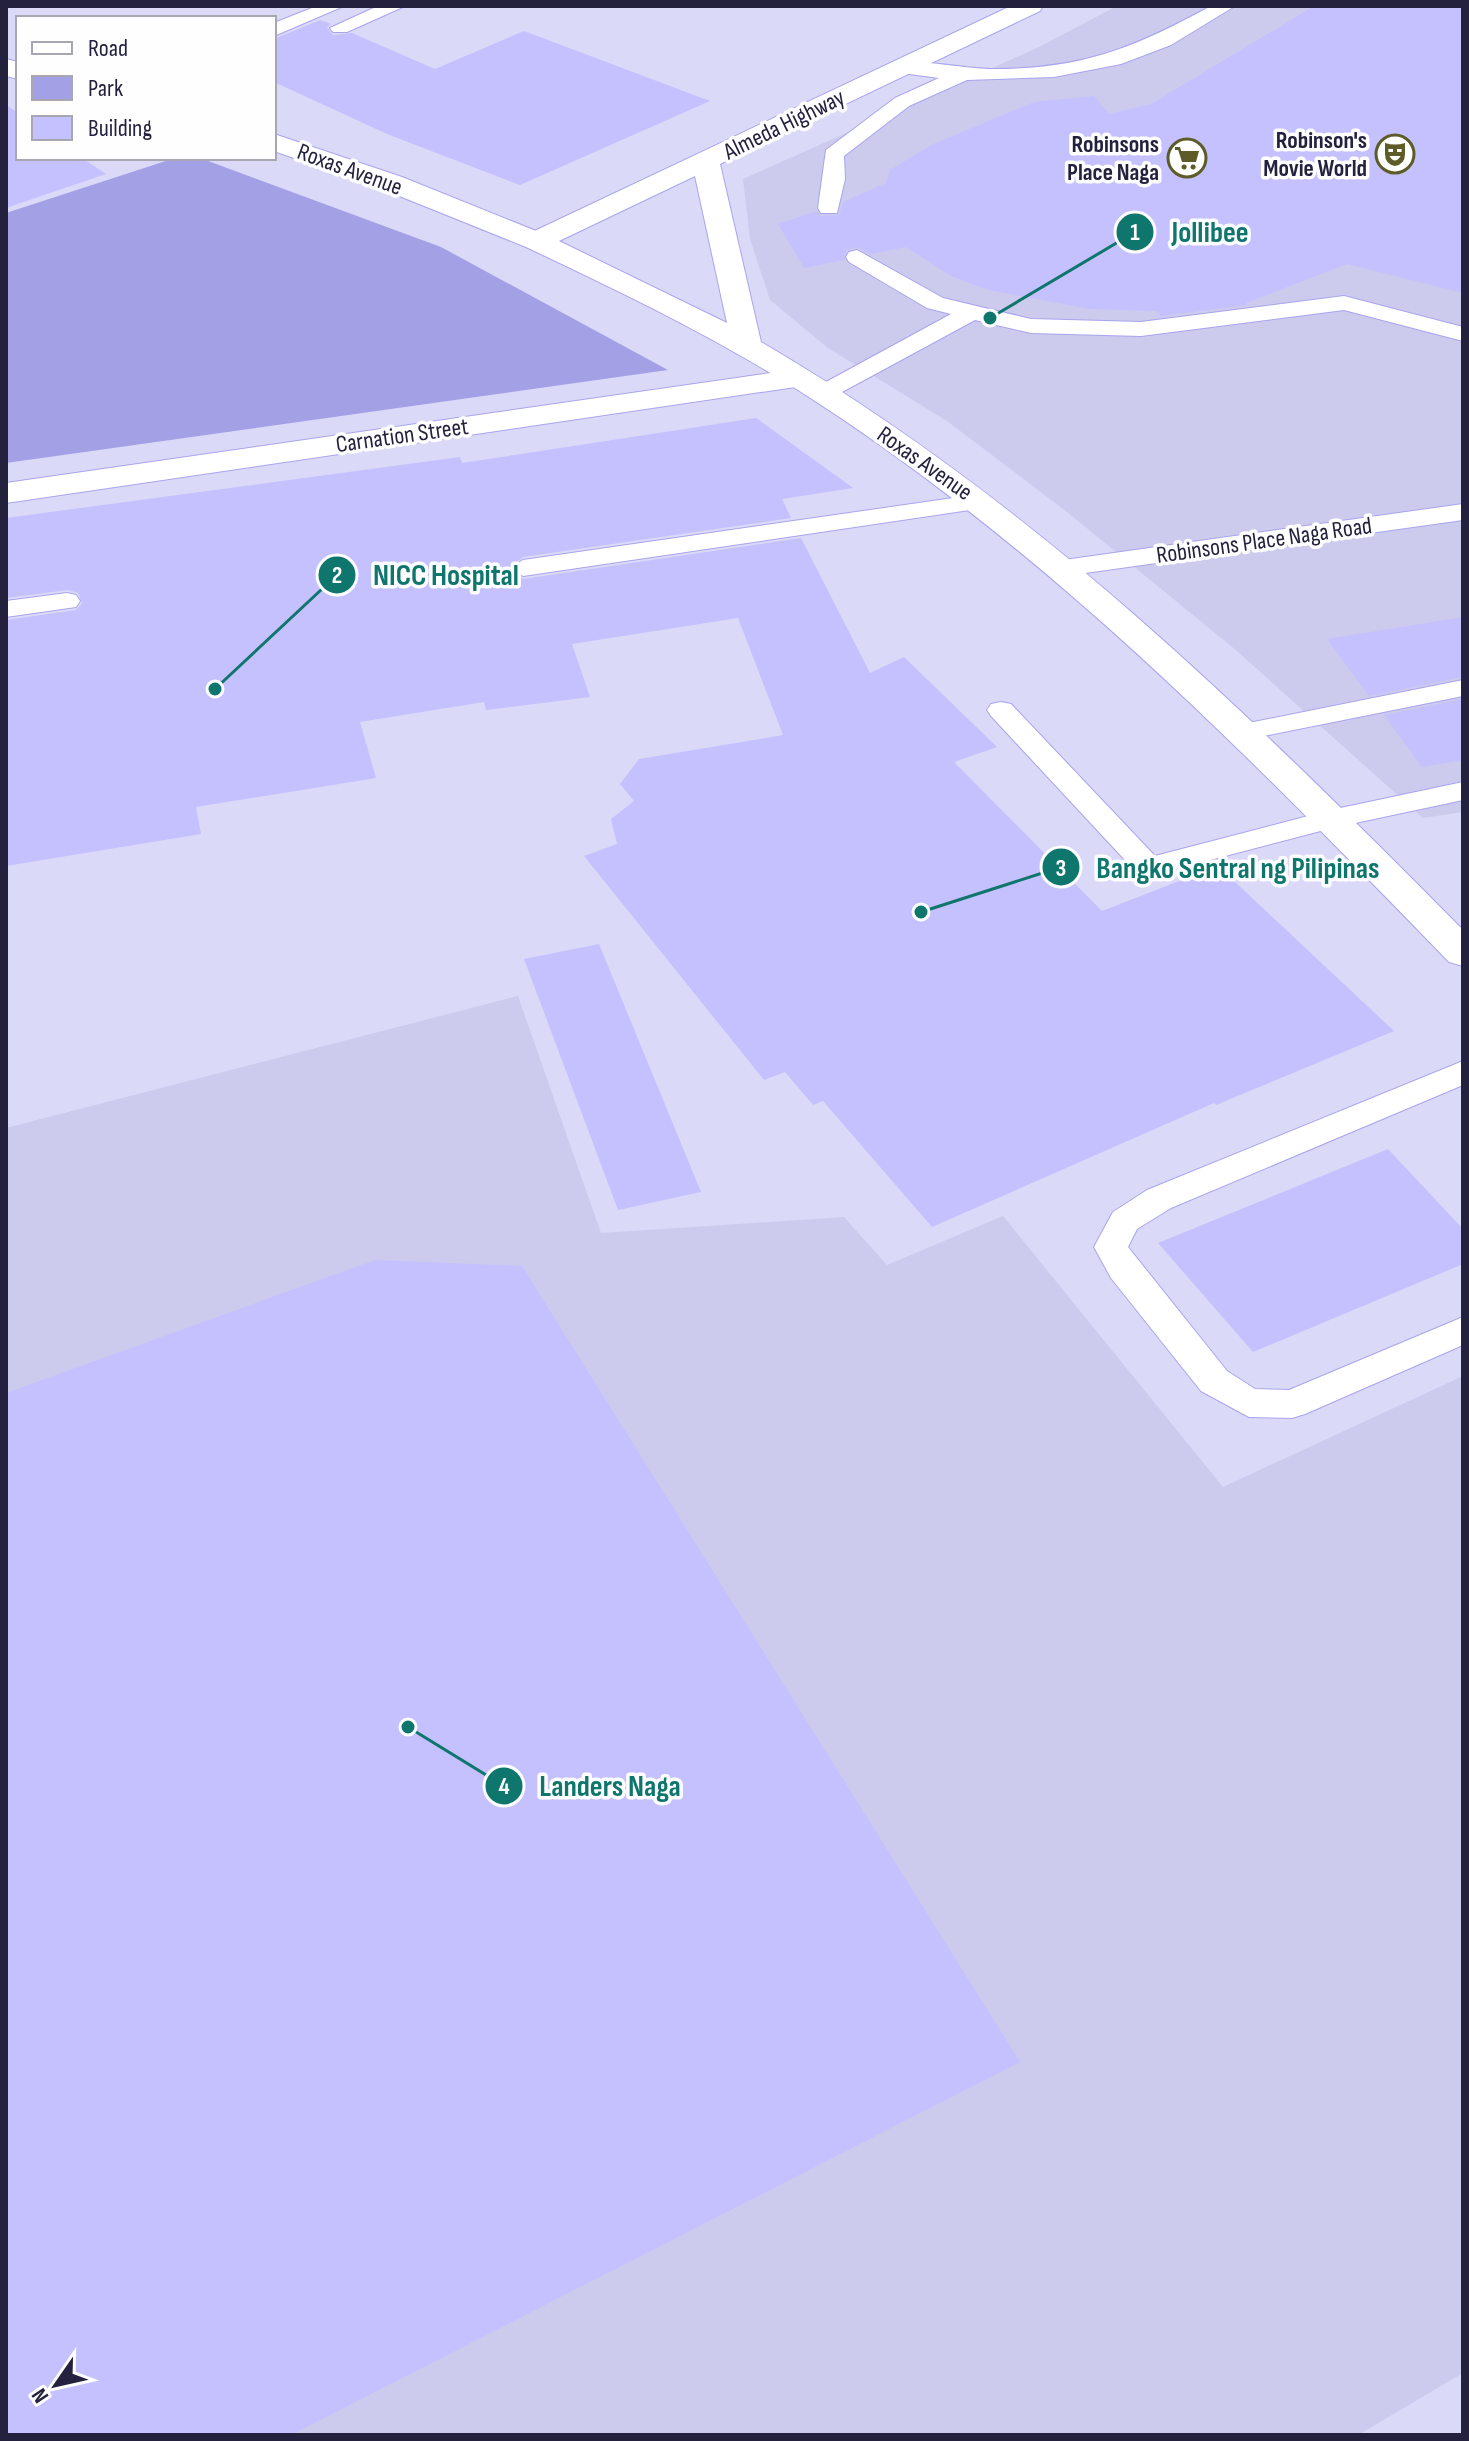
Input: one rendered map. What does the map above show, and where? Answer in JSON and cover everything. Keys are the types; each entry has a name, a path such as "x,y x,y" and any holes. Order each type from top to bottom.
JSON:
{"main road":[{"name":"Almeda Highway","path":"536,241 1031,6"},
{"name":"Roxas Avenue","path":"276,143 392,183 536,241 747,346 810,385 981,502 1064,568 1244,732 1463,953"},
{"path":"706,162 747,346"},
{"name":"Carnation Street","path":"6,493 810,385"}],"lane":[{"path":"276,29 334,6"},
{"path":"340,28 395,6"},
{"path":"901,68 961,76 1055,73 1145,49 1225,6"},
{"path":"829,208 834,179 833,154 902,102 961,76"},
{"path":"857,257 935,303 1031,326 1141,329 1344,303 1463,334"},
{"path":"810,385 972,312"},
{"path":"523,568 981,502"},
{"name":"Robinsons Place Naga Road","path":"1064,568 1463,512"},
{"path":"6,609 67,601"},
{"path":"1244,732 1463,688"},
{"path":"1001,710 1149,867 1331,819 1463,791"},
{"path":"1463,1072 1159,1199 1125,1221 1111,1247 1123,1269 1214,1381 1249,1403 1292,1404 1463,1330"}],"shaded area":[{"name":"Robinsons Place Naga","path":"1117,6 1463,6 1463,812 1423,818 1237,651 1067,512 947,421 828,348 770,300 750,239 743,179 1037,48"},
{"path":"518,996 601,1233 844,1217 887,1265 1003,1216 1223,1487 1463,1376 1463,2373 1358,2435 6,2435 6,1128"}],"green space":[{"path":"169,160 205,160 441,247 668,370 6,463 6,213"}],"building":[{"name":"Robinsons Place Naga","path":"1314,6 1463,6 1463,293 1347,264 1247,305 1161,316 1156,311 1090,309 988,290 951,276 906,247 871,254 856,247 846,250 844,260 804,268 778,224 817,211 821,216 839,215 843,202 886,183 890,170 931,145 1034,102 1094,96 1109,114 1151,104"},
{"path":"320,20 331,24 327,27 333,35 352,33 435,69 524,31 710,101 520,185 387,134 276,83 276,38"},
{"path":"6,105 16,112 16,160 85,160 106,174 6,208"},
{"path":"756,418 853,488 782,499 791,518 523,557 507,569 523,579 801,538 870,673 904,657 997,747 954,762 1102,911 1218,866 1394,1031 1216,1105 1214,1103 932,1227 823,1101 813,1105 785,1072 764,1080 584,856 617,844 611,819 634,801 620,784 639,759 783,735 738,618 572,644 590,697 486,710 484,702 360,722 376,778 196,807 201,834 6,866 6,620 76,610 82,603 78,593 68,590 6,598 6,518 460,457 462,463"},
{"path":"1463,617 1463,677 1369,696 1327,639"},
{"path":"1463,699 1463,760 1422,767 1384,715"},
{"path":"599,944 701,1192 618,1210 524,959"},
{"path":"1388,1149 1463,1229 1463,1264 1253,1352 1158,1243"},
{"path":"375,1260 522,1266 1020,2062 291,2435 6,2435 6,1393"}],"place":[{"name":"Robinson's Movie World","path":"1395,154"},
{"name":"Robinsons Place Naga","path":"1187,158"},
{"name":"Jollibee","path":"990,318"},
{"name":"NICC Hospital","path":"215,689"},
{"name":"Bangko Sentral ng Pilipinas","path":"921,912"},
{"name":"Landers Naga","path":"408,1727"}]}
